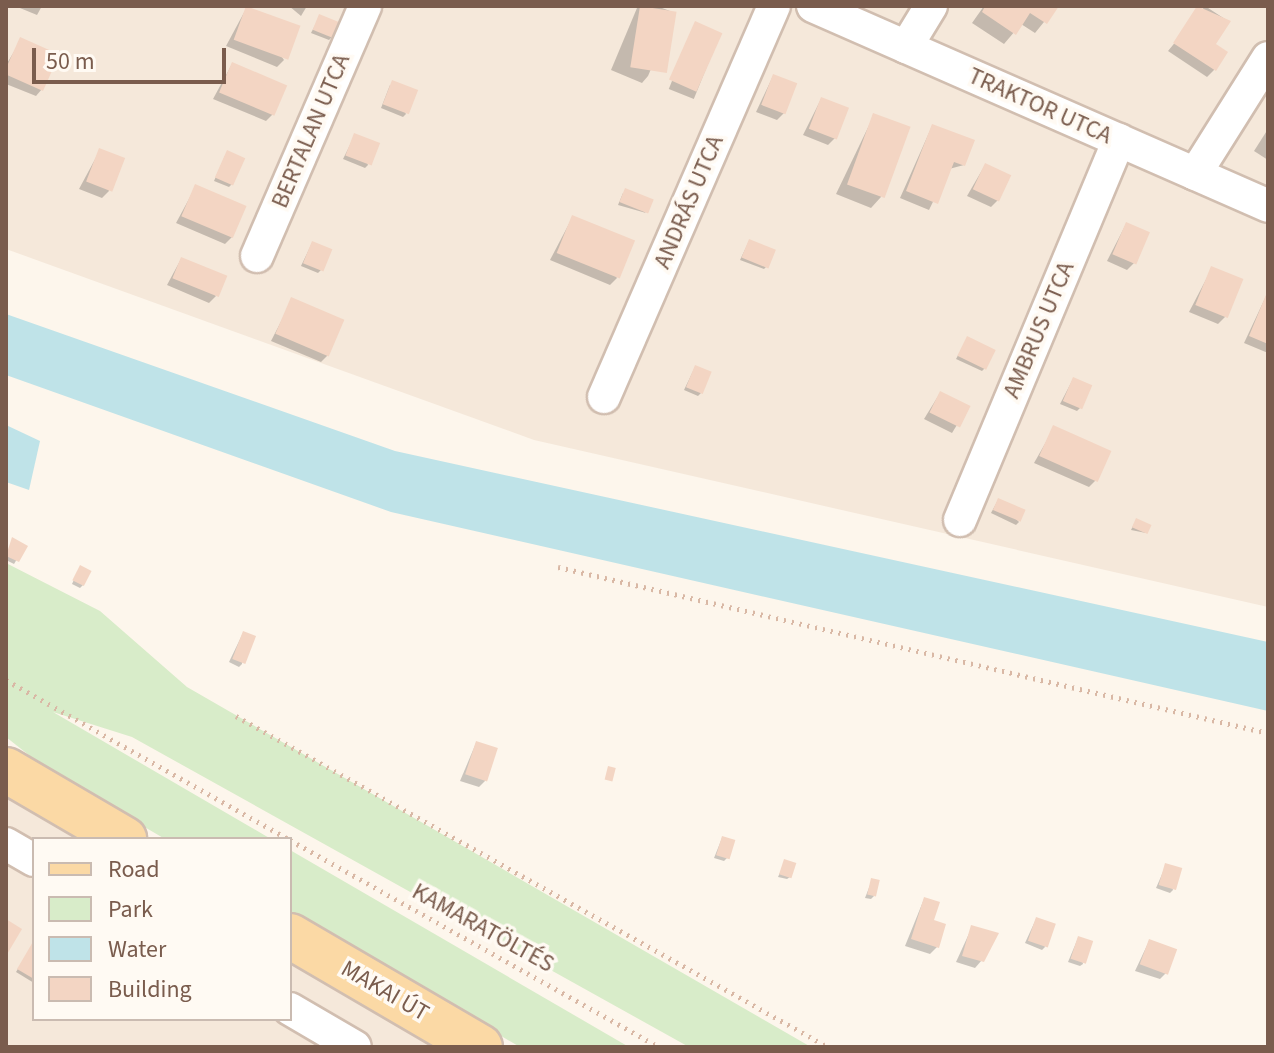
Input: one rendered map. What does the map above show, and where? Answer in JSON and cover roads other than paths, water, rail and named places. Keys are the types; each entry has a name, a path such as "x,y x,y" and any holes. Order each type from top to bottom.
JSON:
{"main road":[{"path":"6,770 121,837"},
{"name":"MAKAI ÚT","path":"292,937 480,1047"}],"street":[{"name":"BERTALAN UTCA","path":"257,256 365,6"},
{"name":"ANDRÁS UTCA","path":"604,397 774,6"},
{"name":"TRAKTOR UTCA","path":"813,6 1268,206"},
{"path":"906,47 931,6"},
{"path":"1195,174 1268,58"},
{"name":"AMBRUS UTCA","path":"960,520 1119,140"},
{"path":"6,844 32,859"},
{"path":"292,1010 355,1047"}],"water":[{"path":"6,314 395,451 1268,642 1268,711 391,512 6,375"},
{"path":"6,425 40,441 29,490 6,482"}]}
